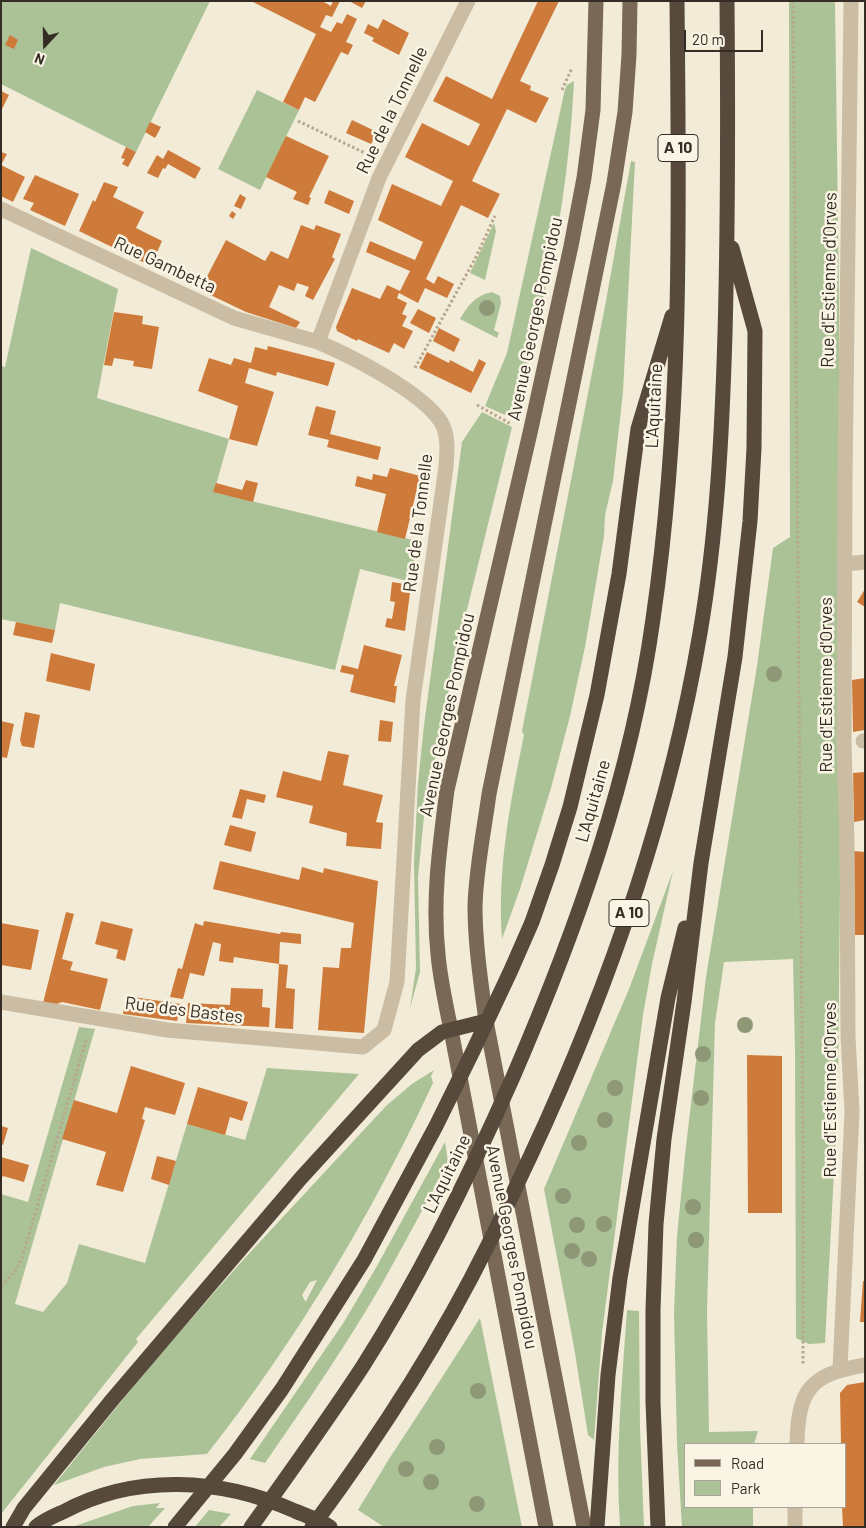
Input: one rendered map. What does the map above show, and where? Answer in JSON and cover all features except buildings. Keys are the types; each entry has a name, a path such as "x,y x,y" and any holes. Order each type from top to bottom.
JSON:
{"highway":[{"name":"L'Aquitaine","path":"251,1527 308,1448 364,1364 428,1253 480,1150 544,1006 580,913 609,817 634,721 653,623 665,525 673,425 678,295 677,1"},
{"name":"A 10","path":"312,1527 350,1476 406,1390 488,1245 548,1118 588,1024 624,929 656,831 681,732 700,631 714,530 722,428 727,230 727,1"},
{"path":"658,1527 653,1402 653,1310 656,1224 664,1139 684,1002 701,864 735,656 750,521 754,448 755,331 727,230"},
{"path":"175,1527 235,1454 282,1389 364,1260 418,1160 469,1059 532,922 570,807 598,696 618,574 638,429 678,295"},
{"path":"597,1527 609,1366 629,1221 668,998 701,864"},
{"path":"13,1527 24,1508 112,1400 301,1178 418,1050 434,1037 451,1030 486,1021"},
{"path":"36,1527 83,1501 131,1488 174,1484 214,1486 244,1492 280,1504 330,1527"}],"main road":[{"name":"Avenue Georges Pompidou","path":"546,1527 451,1030 438,954 436,908 439,852 447,790 541,385 579,207 593,110 596,1"},
{"name":"Avenue Georges Pompidou","path":"584,1527 486,1021 479,967 476,905 482,843 506,710 614,183 625,112 630,1"}],"street":[{"name":"Rue de la Tonnelle","path":"363,1047 384,1030 397,982 413,700 445,477 447,442 442,423 420,400 348,355 318,342 379,178 468,1"},
{"path":"852,3 865,14"},
{"name":"Rue d'Estienne d'Orves","path":"840,1369 852,1112 848,1036 847,841 844,744 852,3"},
{"name":"Rue Gambetta","path":"1,209 234,318 318,342"},
{"path":"845,564 865,562"},
{"name":"Rue des Bastes","path":"1,1002 167,1030 363,1047"},
{"path":"797,1443 797,1425 807,1391 819,1379 840,1369 865,1365"},
{"path":"795,1508 795,1527"}],"path":[{"path":"793,1 803,1147 802,1360 807,1391"},
{"path":"562,90 572,66"},
{"path":"298,121 386,163"},
{"path":"415,368 476,257 495,216"},
{"path":"477,405 516,426"},
{"path":"1,1286 16,1270 22,1258 92,1018"}],"green space":[{"path":"1,1 210,1 136,152 1,84"},
{"path":"789,1 835,1 839,297 840,888 838,1096 825,1343 809,1344 796,1338 793,959 724,962 715,1023 707,1311 709,1432 758,1431 754,1443 684,1443 684,1508 753,1508 753,1527 682,1527 677,1443 674,1313 677,1236 686,1146 706,977 757,666 773,548 790,537"},
{"path":"574,81 562,203 540,311 514,419 485,406 507,353 565,89 567,85"},
{"path":"257,90 299,110 260,190 218,169"},
{"path":"631,161 635,162 623,392 613,481 605,515 604,536 585,647 570,716 551,788 520,889 502,939 501,888 503,862 514,786 524,735 522,731 606,301"},
{"path":"494,223 496,231 485,280 470,273"},
{"path":"31,248 118,289 97,398 229,439 214,492 417,541 411,582 360,569 335,670 60,603 55,630 1,619 1,366 5,367"},
{"path":"492,292 500,296 501,303 494,330 499,333 497,338 460,319 473,301 486,293"},
{"path":"482,412 512,427 456,654 424,816 418,877 420,972 410,1008 416,968 414,863 418,783 424,725 462,442"},
{"path":"673,871 652,964 643,1015 602,1333 594,1440 588,1435 574,1347 544,1189 629,989"},
{"path":"79,1027 95,1029 15,1304 43,1312 67,1283 79,1244 145,1263 187,1124 245,1140 267,1068 359,1074 136,1339 138,1342 1,1514 1,1194 28,1202"},
{"path":"434,1070 431,1076 433,1083 385,1180 331,1275 272,1366 207,1454 140,1459 104,1467 54,1485 152,1363 243,1260 386,1106 412,1084","holes":["317,1280 306,1301 302,1295 310,1282"]},
{"path":"445,1142 448,1162 383,1282 355,1328 265,1463 250,1459 344,1322"},
{"path":"627,1310 639,1311 640,1428 644,1527 620,1527 618,1473 621,1391"},
{"path":"480,1318 522,1527 384,1527 358,1510"},
{"path":"160,1503 156,1508 165,1508 148,1527 72,1527 133,1506"},
{"path":"209,1510 231,1514 219,1527 195,1527"}]}
